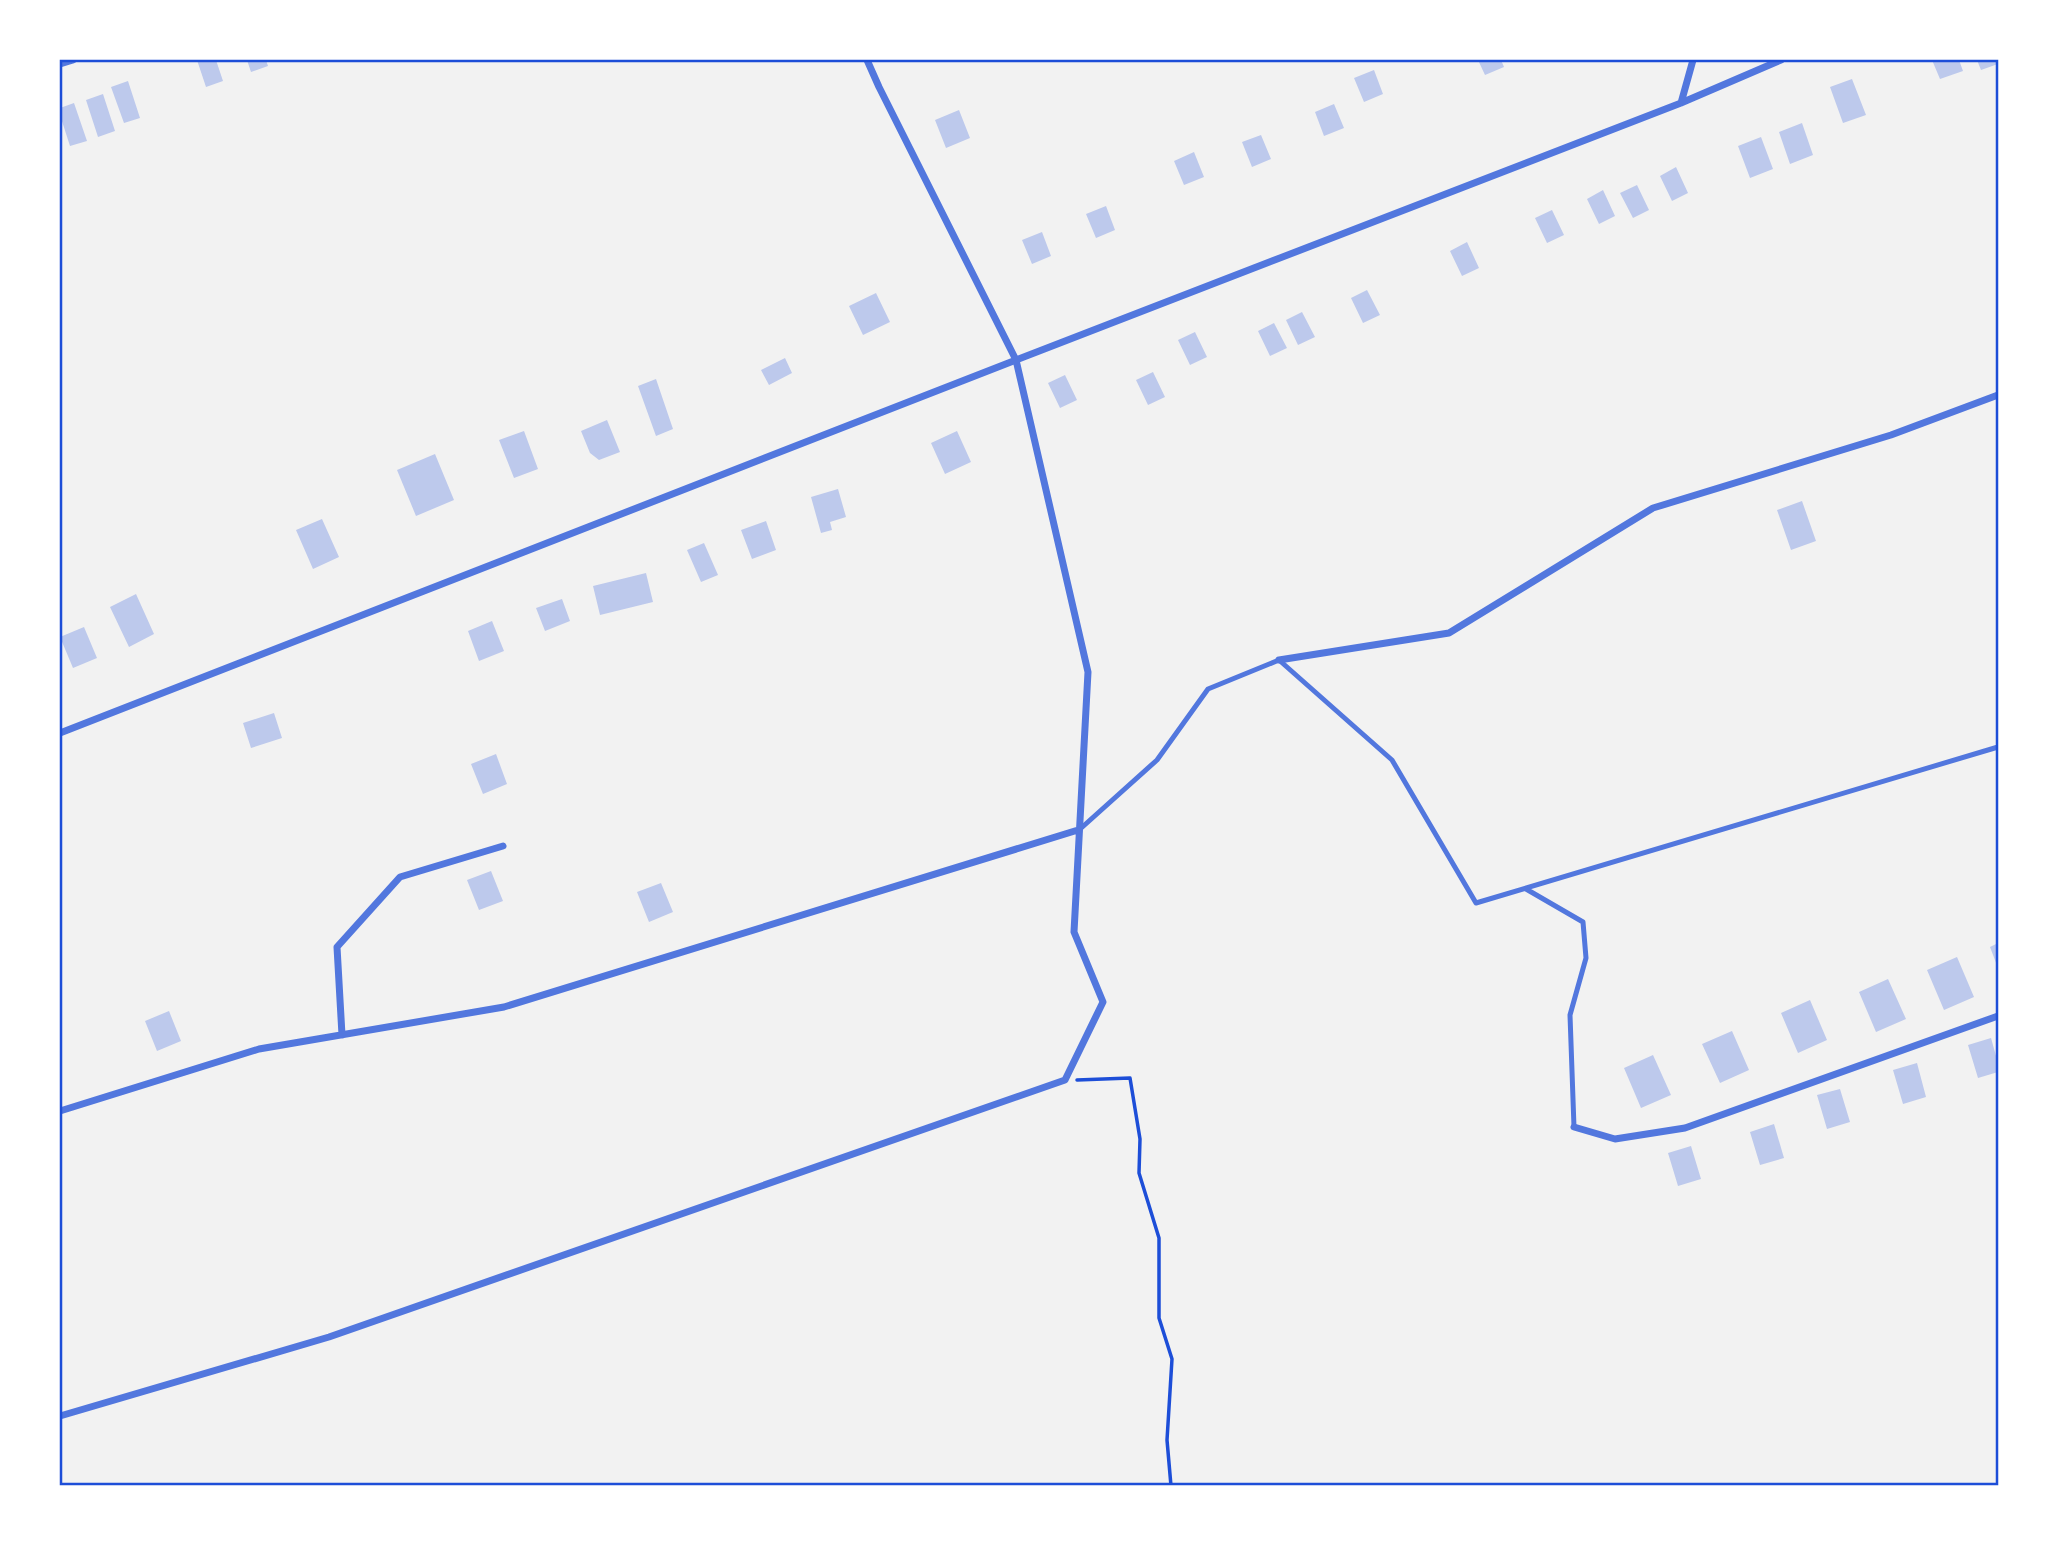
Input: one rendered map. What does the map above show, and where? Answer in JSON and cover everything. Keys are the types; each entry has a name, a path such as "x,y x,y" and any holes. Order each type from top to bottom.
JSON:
{"street":[{"path":"60,64 73,60"},
{"path":"60,1416 328,1338 1065,1080 1103,1002 1074,932 1088,671 1016,360 867,60"},
{"path":"1681,103 1693,60"},
{"path":"60,733 1681,103 1781,60"},
{"path":"1279,660 1449,633 1653,508 1891,435 1998,395"},
{"path":"60,1111 259,1049 504,1007 1078,830"},
{"path":"342,1035 337,947 400,877 503,846"},
{"path":"1574,1127 1615,1139 1685,1128 1998,1016"}],"lane":[{"path":"1078,830 1157,760 1208,689 1279,660 1392,760 1476,903 1998,747"},
{"path":"1526,889 1583,922 1586,958 1570,1015 1574,1127"}],"path":[{"path":"1065,1080 1130,1078 1140,1139 1139,1173 1159,1238 1159,1318 1172,1359 1167,1440 1171,1486"}],"building":[{"path":"197,60 216,60 223,81 206,87"},
{"path":"247,60 266,60 268,66 251,72"},
{"path":"1478,60 1501,60 1504,67 1485,75"},
{"path":"1932,60 1959,60 1963,71 1940,79"},
{"path":"1977,60 1998,60 1998,64 1981,70"},
{"path":"1374,70 1383,94 1364,102 1354,78"},
{"path":"1852,79 1866,115 1843,123 1830,87"},
{"path":"128,81 140,118 124,123 111,87"},
{"path":"103,94 115,131 98,137 86,100"},
{"path":"74,103 87,141 70,146 60,108"},
{"path":"1334,104 1344,128 1324,136 1315,112"},
{"path":"959,110 970,138 946,148 935,120"},
{"path":"1802,123 1813,155 1790,164 1779,132"},
{"path":"1261,135 1271,159 1252,167 1242,142"},
{"path":"1761,137 1773,169 1750,178 1738,146"},
{"path":"1194,152 1204,177 1184,185 1174,161"},
{"path":"1676,167 1688,193 1672,201 1660,176"},
{"path":"1637,185 1649,210 1633,218 1620,193"},
{"path":"1603,190 1615,216 1599,224 1587,199"},
{"path":"1106,206 1115,230 1096,238 1086,214"},
{"path":"1552,210 1564,235 1547,243 1535,218"},
{"path":"1042,232 1051,256 1032,264 1022,240"},
{"path":"1467,242 1479,268 1462,276 1450,251"},
{"path":"1367,290 1380,315 1363,323 1351,298"},
{"path":"876,293 890,322 863,335 849,306"},
{"path":"1302,312 1315,337 1298,345 1286,320"},
{"path":"1274,323 1287,348 1270,356 1258,331"},
{"path":"1195,332 1207,357 1190,365 1178,340"},
{"path":"785,358 792,373 769,385 761,370"},
{"path":"1153,372 1165,397 1148,405 1136,380"},
{"path":"1065,375 1077,400 1060,408 1048,383"},
{"path":"656,379 673,429 656,436 638,386"},
{"path":"607,420 620,452 599,460 590,453 581,431"},
{"path":"524,431 538,469 514,478 499,440"},
{"path":"957,431 971,462 945,474 931,443"},
{"path":"435,454 454,500 416,516 397,470"},
{"path":"838,489 846,517 830,522 832,530 821,533 811,497"},
{"path":"1802,501 1816,541 1791,550 1777,510"},
{"path":"322,519 339,557 313,569 296,530"},
{"path":"766,521 776,550 752,559 741,530"},
{"path":"704,543 718,575 701,582 687,550"},
{"path":"646,573 653,602 600,615 593,586"},
{"path":"136,594 154,634 129,647 110,607"},
{"path":"562,599 570,621 545,631 536,608"},
{"path":"492,621 504,651 479,661 468,631"},
{"path":"84,627 97,658 73,668 60,637"},
{"path":"274,713 282,738 251,748 243,723"},
{"path":"496,754 507,784 483,794 471,764"},
{"path":"491,871 503,901 479,910 467,880"},
{"path":"661,883 673,912 649,922 637,892"},
{"path":"1998,943 1998,968 1990,947"},
{"path":"1957,957 1974,997 1944,1010 1927,970"},
{"path":"1888,979 1906,1019 1876,1032 1859,992"},
{"path":"1810,1000 1827,1040 1798,1053 1781,1013"},
{"path":"169,1011 181,1041 157,1051 145,1021"},
{"path":"1732,1031 1749,1070 1720,1083 1702,1044"},
{"path":"1991,1038 1998,1072 1978,1078 1968,1045"},
{"path":"1653,1055 1671,1095 1641,1108 1624,1068"},
{"path":"1917,1063 1926,1097 1903,1104 1893,1070"},
{"path":"1840,1089 1850,1122 1827,1129 1817,1095"},
{"path":"1774,1124 1784,1158 1760,1165 1750,1132"},
{"path":"1691,1146 1701,1179 1678,1186 1668,1153"}]}
